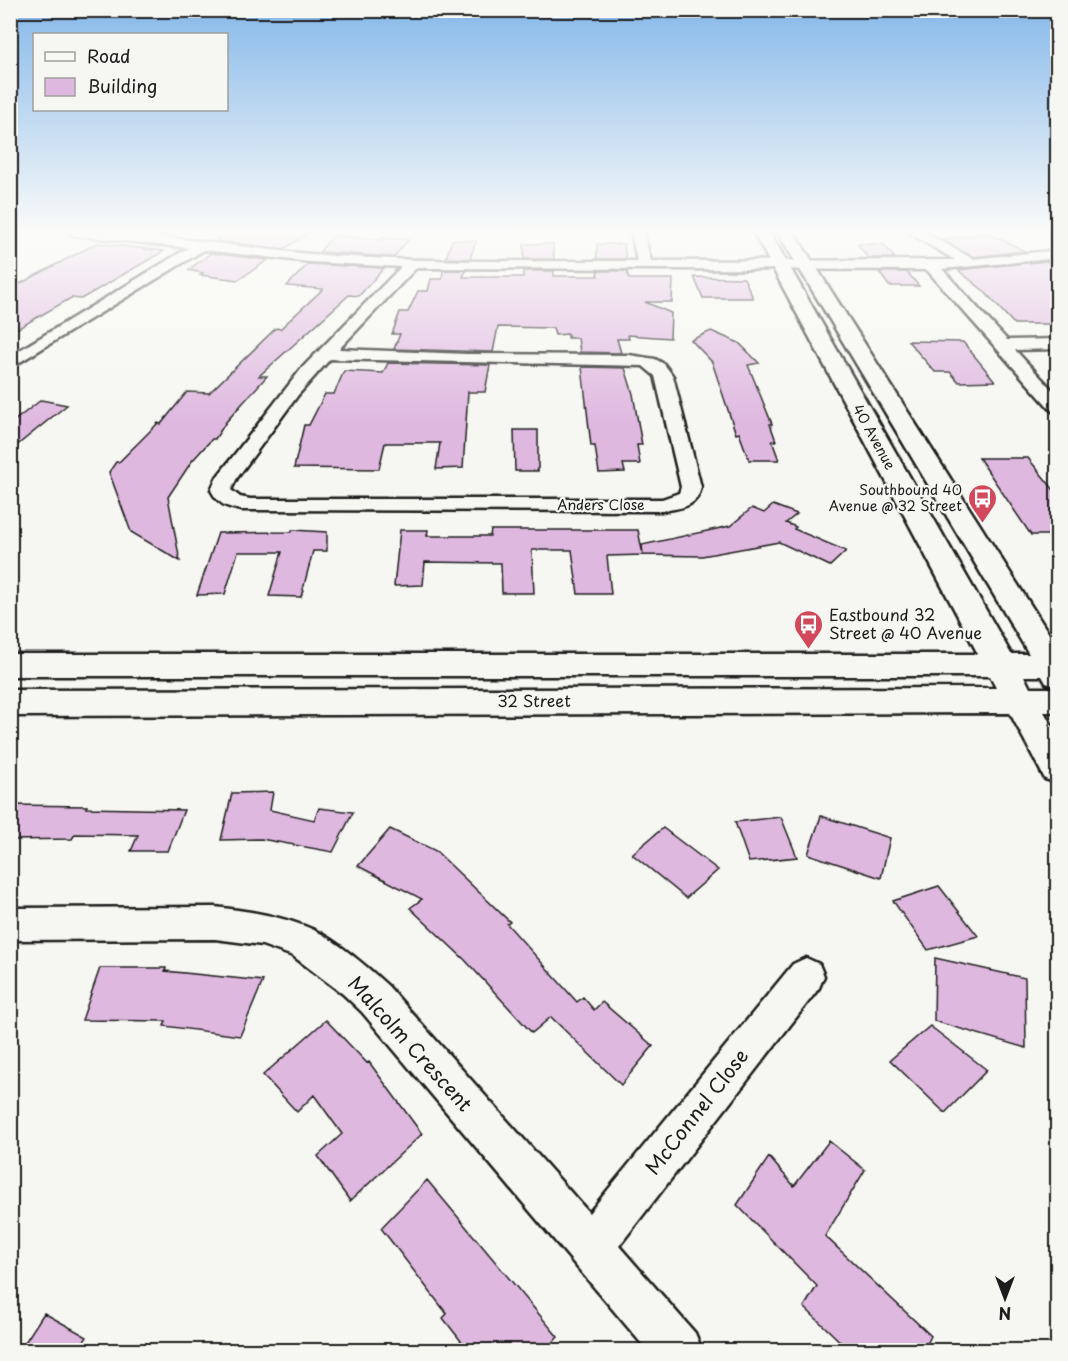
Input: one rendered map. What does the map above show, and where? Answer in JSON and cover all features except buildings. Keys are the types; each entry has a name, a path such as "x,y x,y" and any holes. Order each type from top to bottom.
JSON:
{"main road":[{"name":"40 Avenue","path":"795,295 1058,769"},
{"name":"40 Avenue","path":"824,295 1056,669"},
{"path":"1006,591 1036,616 1058,627"},
{"path":"10,665 1000,665 1056,669"},
{"name":"32 Street","path":"10,703 1058,700"}],"street":[{"path":"10,363 122,295"},
{"name":"Anders Close","path":"326,354 467,359 629,360 652,363 664,376 691,492 685,499 662,505 240,505 226,499 221,490 227,477 292,391 326,354 383,295"},
{"path":"957,295 1058,407"},
{"path":"1002,345 1058,344"},
{"name":"Malcolm Crescent","path":"10,924 215,923 262,929 304,943 347,974 375,999 678,1350"},
{"name":"McConnel Close","path":"589,1248 806,976"}],"place":[{"name":"Southbound 40 Avenue @ 32 Street","path":"983,524"},
{"name":"Eastbound 32 Street @ 40 Avenue","path":"808,650"}]}
